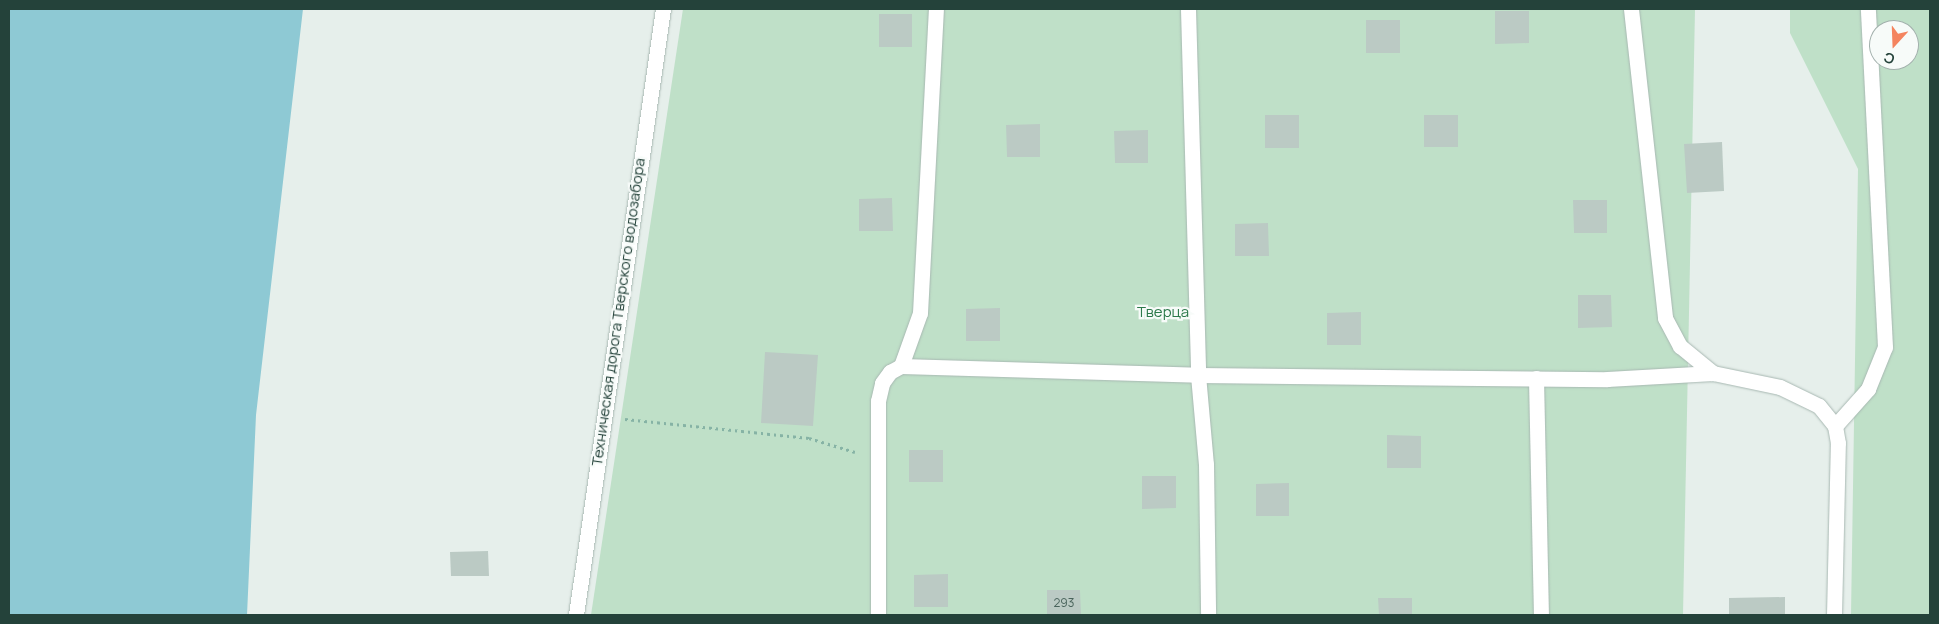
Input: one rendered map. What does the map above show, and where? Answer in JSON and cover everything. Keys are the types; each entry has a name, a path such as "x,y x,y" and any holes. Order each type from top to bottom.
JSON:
{"street":[{"name":"Техническая дорога Тверского водозабора","path":"576,615 663,9"},
{"path":"901,366 920,313 936,9"},
{"path":"1188,9 1198,375 1206,464 1208,615"},
{"path":"1631,9 1665,318 1680,346 1713,372"},
{"path":"1835,426 1868,389 1885,347 1868,9"},
{"path":"878,615 878,450 882,383 890,372 901,366 1198,375 1536,378 1713,372 1780,387 1819,406 1835,426 1838,443 1834,615"},
{"path":"1536,378 1541,615"}],"path":[{"path":"603,421 631,418 809,438 850,453 878,450"}],"green space":[{"name":"Тверца","path":"683,9 1695,9 1683,615 591,615"},
{"path":"1790,9 1930,9 1930,615 1851,615 1858,169 1790,33"}],"water":[{"path":"9,9 303,9 256,415 247,615 9,615"}],"building":[{"path":"1495,11 1529,11 1529,43 1495,44"},
{"path":"879,14 912,14 912,47 879,47"},
{"path":"1366,20 1400,20 1400,53 1366,53"},
{"path":"1265,115 1299,115 1299,148 1265,148"},
{"path":"1424,115 1458,115 1458,147 1424,147"},
{"path":"1040,124 1040,157 1007,157 1006,125"},
{"path":"1148,130 1148,163 1115,163 1114,131"},
{"path":"1722,142 1724,191 1687,193 1684,144"},
{"path":"892,198 893,231 859,231 859,199"},
{"path":"1573,200 1607,200 1607,233 1574,233"},
{"path":"1268,223 1269,256 1235,256 1235,224"},
{"path":"1578,295 1611,295 1612,327 1578,328"},
{"path":"1000,308 1000,341 966,341 966,309"},
{"path":"1361,312 1361,345 1327,345 1327,313"},
{"path":"765,352 818,355 813,426 761,423"},
{"path":"1387,435 1421,436 1421,468 1387,468"},
{"path":"909,450 943,450 943,482 909,482"},
{"path":"1142,476 1176,476 1176,508 1142,509"},
{"path":"1289,483 1289,516 1256,516 1256,484"},
{"path":"488,551 489,576 451,576 450,552"},
{"path":"948,574 948,607 914,607 914,575"},
{"path":"1047,590 1080,590 1081,615 1047,615"},
{"path":"1785,597 1785,615 1729,615 1729,598"},
{"path":"1378,598 1412,598 1412,615 1379,615"}]}
